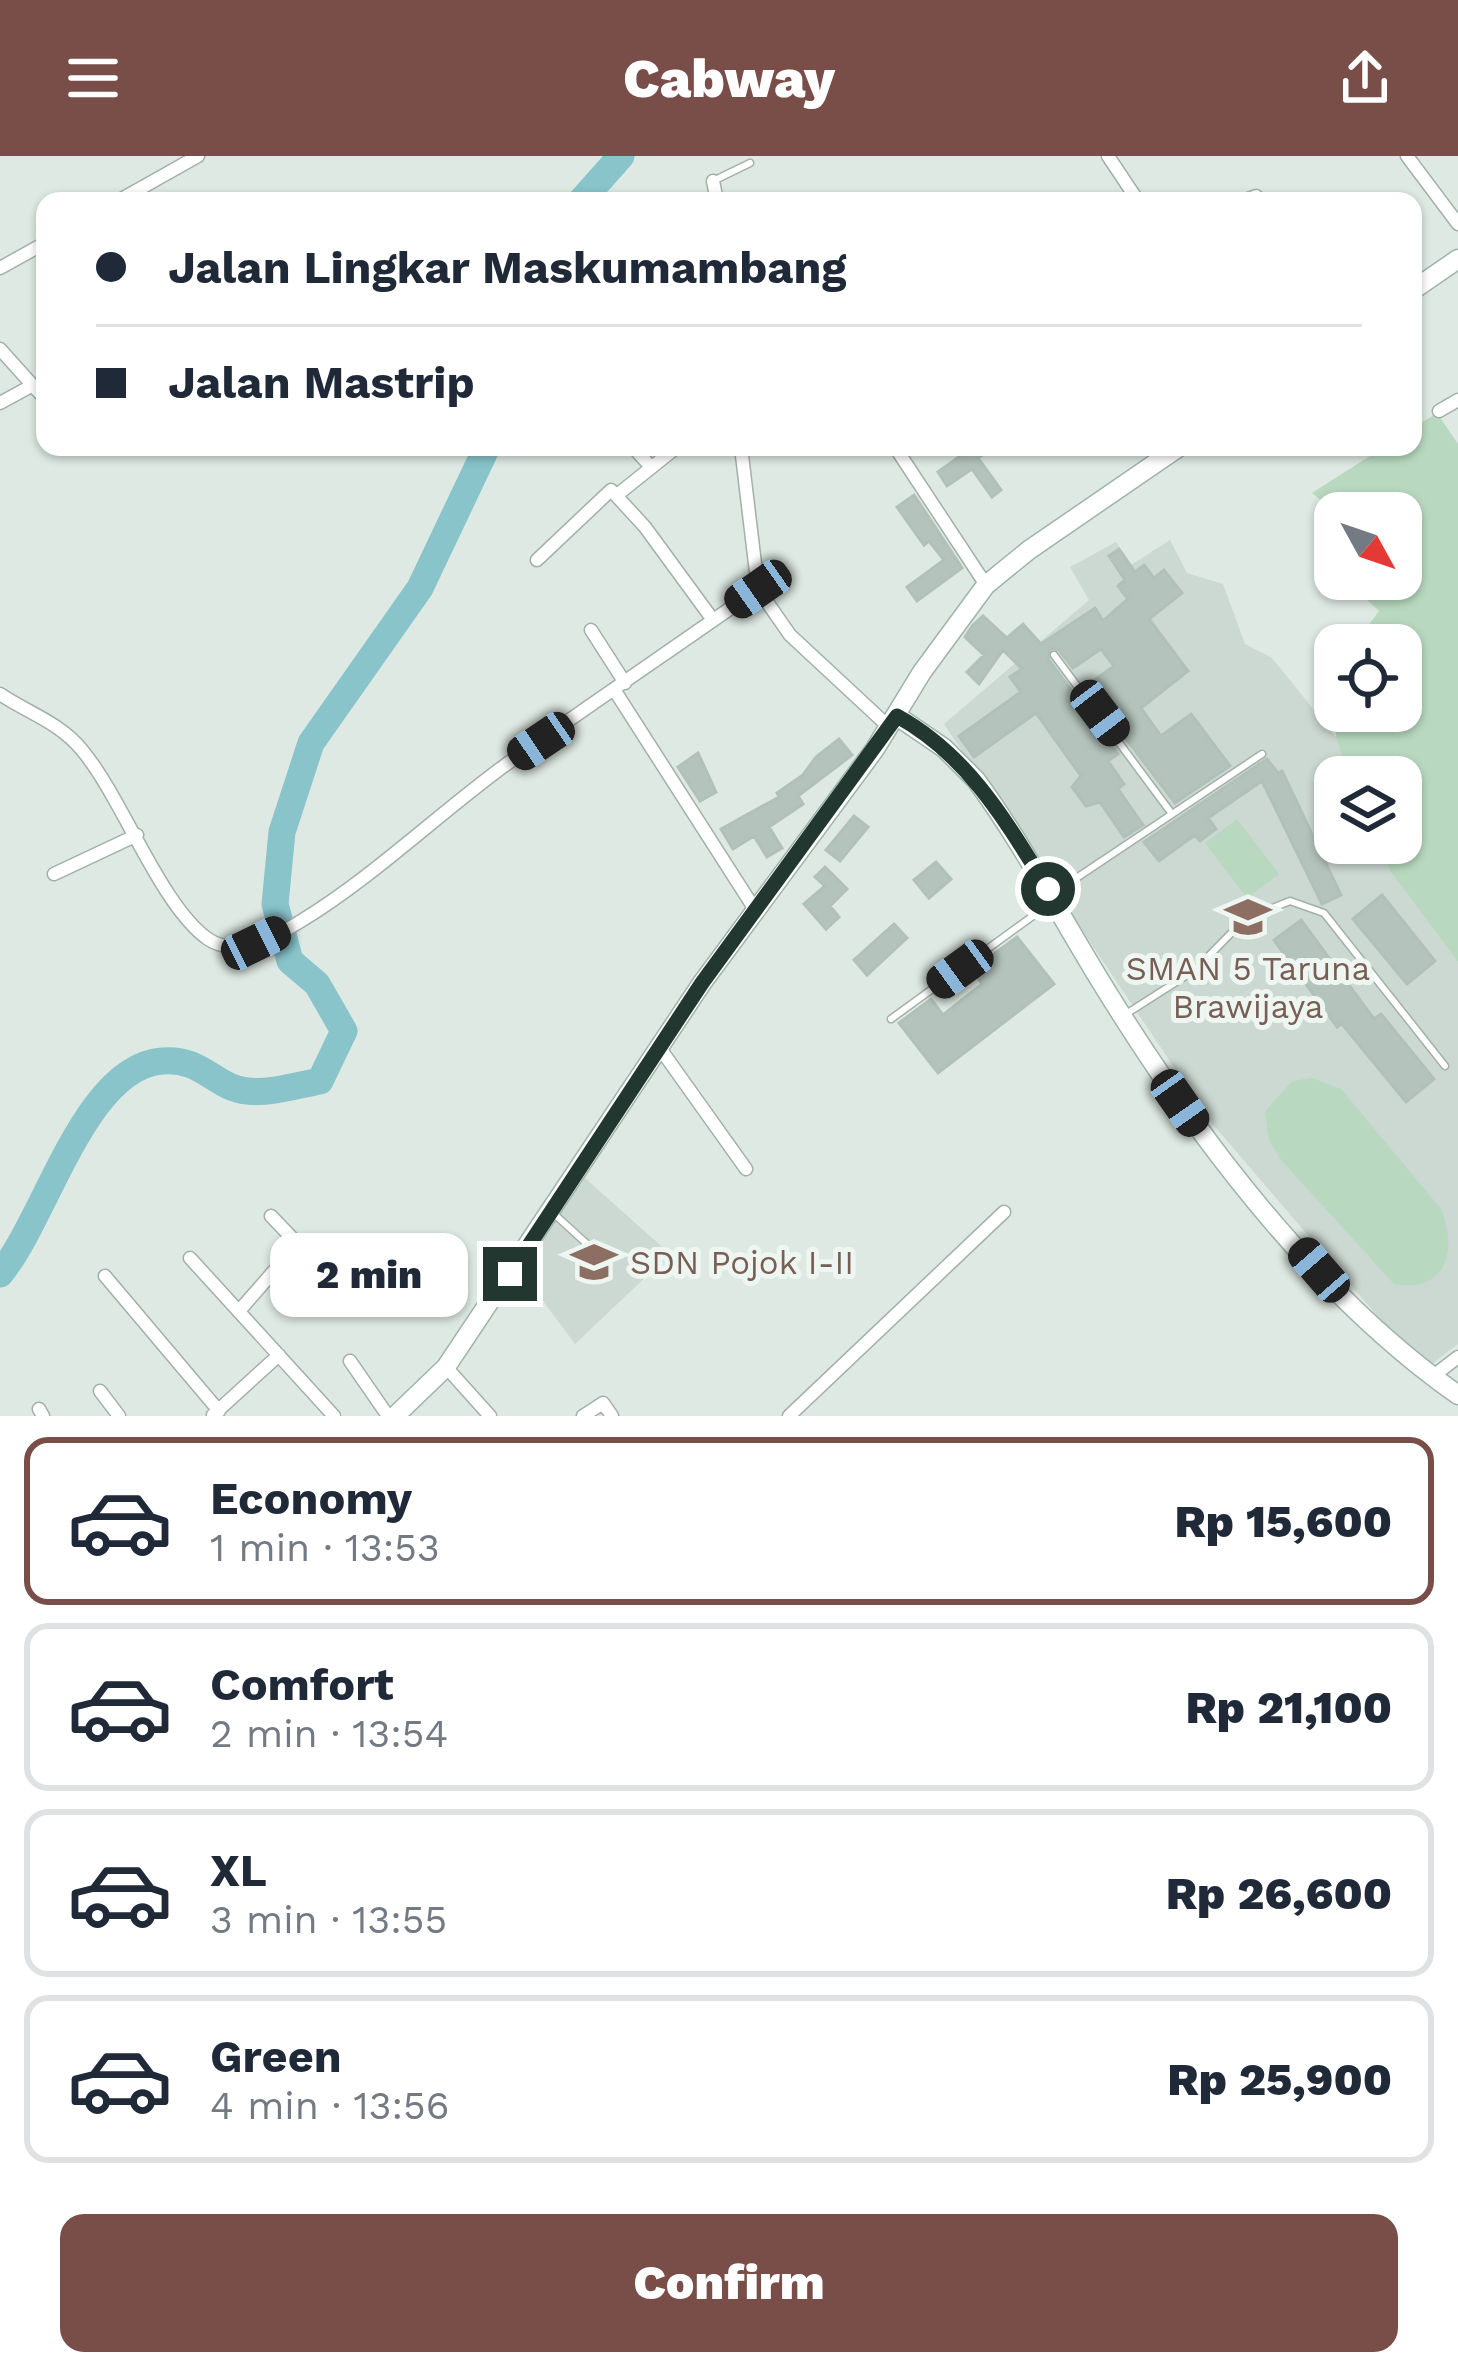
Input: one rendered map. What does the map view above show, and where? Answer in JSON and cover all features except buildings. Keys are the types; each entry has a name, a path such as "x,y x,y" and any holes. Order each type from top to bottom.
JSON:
{"street":[{"path":"134,192 198,156"},
{"path":"1108,156 1132,192"},
{"path":"1407,156 1458,224"},
{"path":"718,192 719,177"},
{"path":"0,268 36,248"},
{"path":"1422,284 1458,260"},
{"path":"0,349 36,389"},
{"path":"0,403 33,386"},
{"path":"1439,411 1458,400"},
{"path":"641,456 651,467"},
{"path":"616,495 665,456"},
{"path":"742,456 758,589 790,635 893,721 944,748 976,780 1196,1127 1347,1300 1458,1395"},
{"path":"902,456 986,585"},
{"path":"350,1361 392,1416 446,1367 754,908 893,721 922,672 986,585 1166,456"},
{"path":"537,560 606,491 616,495 713,620"},
{"path":"1,700 43,717 80,746 203,935 232,947 256,943 302,921 504,766 758,589"},
{"path":"591,630 620,687 754,908"},
{"path":"54,874 136,835"},
{"path":"659,1047 746,1169"},
{"path":"789,1416 1004,1212"},
{"path":"239,1310 294,1248 293,1239 271,1216"},
{"path":"190,1258 334,1416"},
{"path":"106,1276 215,1413 279,1355"},
{"path":"1432,1377 1458,1357"},
{"path":"446,1367 490,1416"},
{"path":"100,1391 119,1416"},
{"path":"583,1416 603,1403 612,1416"}],"lane":[{"path":"719,177 750,163"},
{"path":"1054,655 1172,814"},
{"path":"891,1019 1053,897 1262,754"},
{"path":"1123,1016 1195,970 1245,919 1290,902 1324,913 1445,1066"},
{"path":"552,1211 608,1263"}],"shaded area":[{"name":"SMAN 5 Taruna Brawijaya","path":"1170,540 1187,573 1223,584 1245,644 1272,658 1314,710 1314,732 1332,732 1336,737 1342,756 1314,756 1314,864 1387,864 1458,962 1458,1344 1432,1364 1392,1333 1210,1121 944,724 1089,600 1070,567 1116,542 1131,565"},
{"name":"SDN Pojok I-II","path":"585,1178 670,1254 575,1344 520,1270"}],"green space":[{"path":"1437,413 1458,444 1458,962 1387,864 1422,864 1422,756 1342,756 1336,737 1336,732 1422,732 1422,624 1369,624 1379,611 1367,600 1422,600 1422,492 1312,493 1370,456 1422,456 1422,422"},
{"path":"1237,819 1279,874 1247,898 1205,843"},
{"path":"1312,1078 1341,1089 1441,1209 1447,1254 1436,1276 1426,1282 1394,1284 1281,1160 1269,1140 1265,1112 1292,1081"}],"waterway":[{"path":"589,192 621,156"},
{"path":"0,1274 89,1117 110,1089 135,1070 176,1061 236,1089 256,1092 320,1081 344,1031 317,984 290,961 275,904 282,832 311,743 420,588 483,456"}],"place":[{"name":"SMAN 5 Taruna Brawijaya","path":"1248,917"},
{"name":"SDN Pojok I-II","path":"594,1262"}],"route":[{"path":"510,1274 754,908 897,716 944,748 976,780 1048,889"}]}
